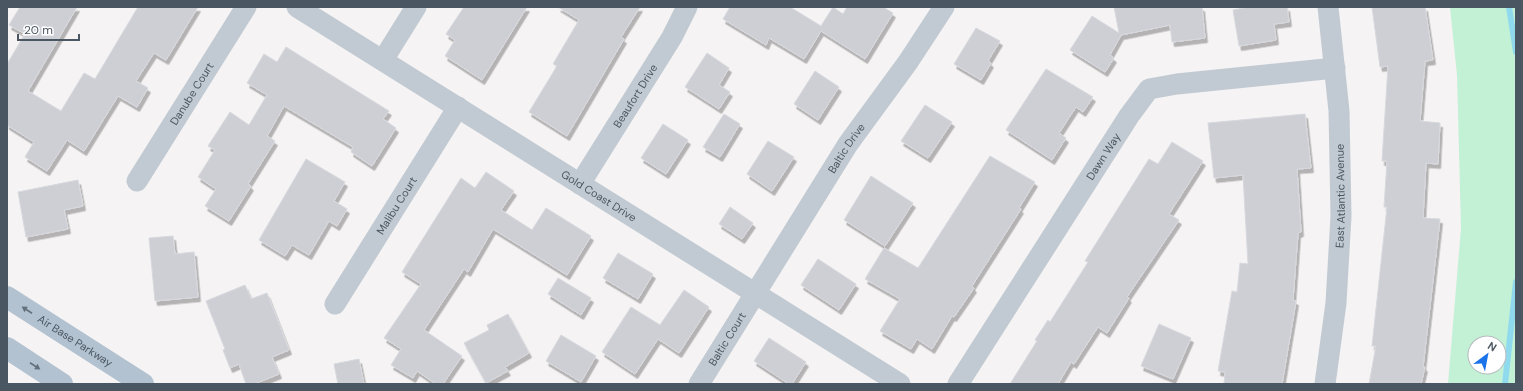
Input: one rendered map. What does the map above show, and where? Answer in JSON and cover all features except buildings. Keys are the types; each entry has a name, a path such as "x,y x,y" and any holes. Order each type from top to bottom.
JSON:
{"main road":[{"name":"Air Base Parkway","path":"7,297 143,384"},
{"path":"7,348 62,384"}],"street":[{"name":"Danube Court","path":"138,181 246,7"},
{"name":"Gold Coast Drive","path":"297,7 900,384"},
{"path":"383,60 416,7"},
{"name":"Beaufort Drive","path":"580,184 672,37 687,7"},
{"name":"Baltic Drive","path":"755,294 848,144 908,62 944,7"},
{"name":"East Atlantic Avenue","path":"1326,384 1336,303 1341,216 1339,111 1328,7"},
{"name":"Dawn Way","path":"958,384 1129,116 1149,89 1177,84 1335,68"},
{"name":"Malibu Court","path":"335,304 458,107"},
{"name":"Baltic Court","path":"699,384 755,294"}],"green space":[{"path":"1450,7 1516,7 1516,384 1448,384 1461,228 1457,75"}],"waterway":[{"path":"1509,7 1516,52"},
{"path":"1505,384 1516,282"}]}
